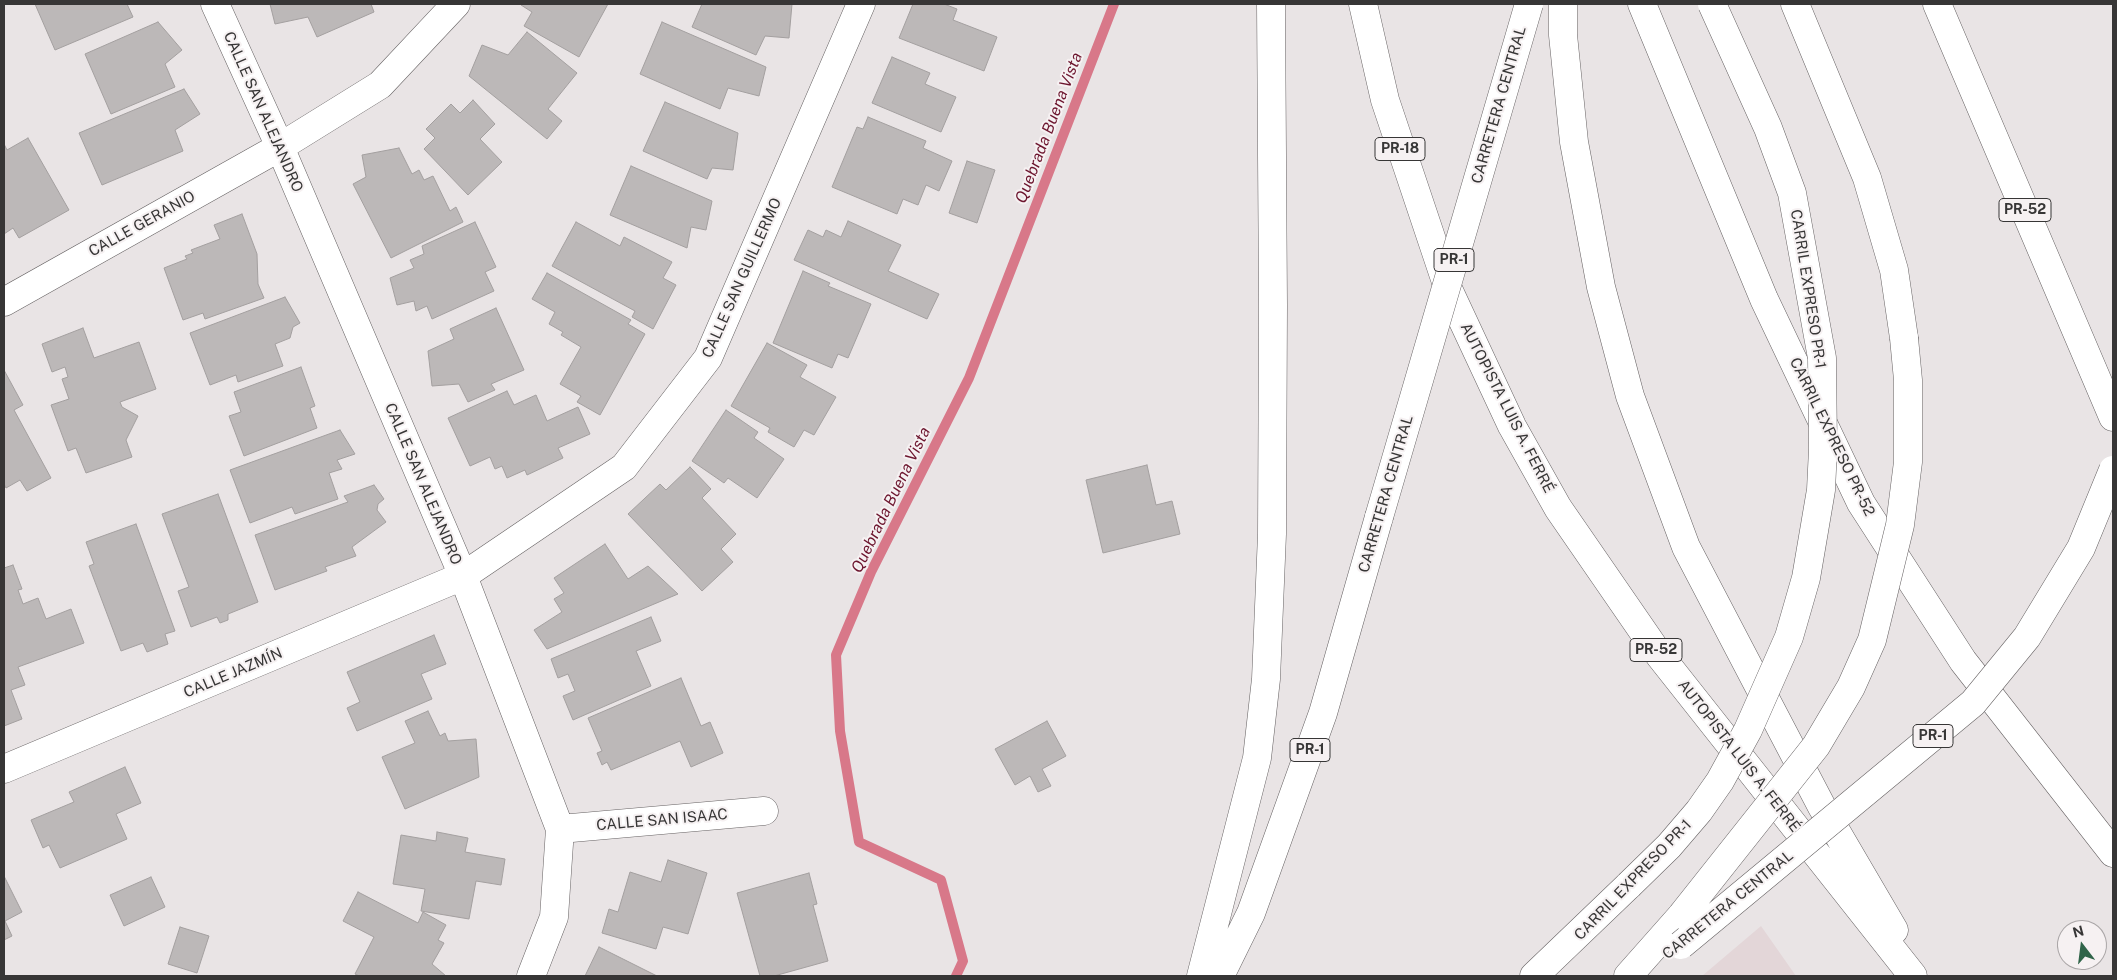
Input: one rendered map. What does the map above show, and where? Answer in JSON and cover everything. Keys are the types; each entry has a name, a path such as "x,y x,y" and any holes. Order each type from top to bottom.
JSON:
{"main road":[{"name":"CALLE SAN ALEJANDRO","path":"215,4 280,147 463,576 560,829 554,917 531,976"},
{"name":"CALLE GERANIO","path":"4,302 280,147 380,85 456,4"},
{"name":"CALLE SAN GUILLERMO","path":"463,576 624,467 708,358 861,4"},
{"path":"1201,976 1257,758 1266,679 1272,524 1271,4"},
{"name":"PR-18","path":"1363,4 1385,100 1449,291"},
{"name":"CARRETERA CENTRAL","path":"1220,976 1252,913 1323,713 1529,4"},
{"path":"1563,4 1563,34 1574,142 1599,278 1630,396 1686,547 1720,615 1822,807 1922,976"},
{"name":"CARRIL EXPRESO PR-52","path":"1642,4 1764,299 1861,503 1963,660 2113,853"},
{"name":"CARRIL EXPRESO PR-1","path":"1534,976 1669,846 1699,811 1720,781 1748,730 1789,637 1806,578 1821,490 1823,449 1822,358 1792,193 1768,128 1712,4"},
{"path":"1628,976 1682,915 1816,746 1852,687 1872,640 1900,525 1908,462 1908,380 1894,270 1867,178 1794,4"},
{"name":"PR-52","path":"1936,4 2113,417"},
{"name":"AUTOPISTA LUIS A. FERRÉ","path":"1449,291 1512,426 1558,508 1660,656 1913,976"},
{"name":"CARRETERA CENTRAL","path":"1640,976 1973,703 2027,637 2076,556 2113,470"},
{"name":"CALLE JAZMÍN","path":"4,769 463,576"},
{"name":"CALLE SAN ISAAC","path":"560,829 764,812"}],"shaded area":[{"path":"1761,926 1796,976 1702,976"}],"building":[{"path":"35,4 127,4 133,17 55,50"},
{"path":"270,4 371,4 374,12 317,37 308,17 275,24"},
{"path":"522,4 608,4 579,57 524,26 532,12"},
{"path":"702,4 792,4 789,38 765,36 756,55 692,27"},
{"path":"913,4 944,4 957,9 953,20 997,37 984,71 899,38"},
{"path":"158,22 182,50 165,64 175,87 111,114 85,54"},
{"path":"662,22 766,67 759,96 728,88 720,109 640,74"},
{"path":"527,32 577,73 548,109 562,121 547,139 469,76 482,45 508,55"},
{"path":"892,57 930,73 925,84 956,97 941,132 872,103"},
{"path":"184,89 200,114 175,130 183,151 102,185 79,133"},
{"path":"473,100 495,124 480,139 502,162 468,195 424,149 435,138 426,129 451,104 460,113"},
{"path":"665,102 738,133 733,170 712,168 707,179 643,151"},
{"path":"868,117 926,141 923,148 952,161 939,191 926,185 918,205 903,199 897,214 832,187 857,127 863,129"},
{"path":"28,138 69,210 19,238 13,228 4,234 4,144 7,150"},
{"path":"399,148 412,174 419,170 424,180 433,176 450,211 456,207 463,222 391,258 353,184 366,177 362,155"},
{"path":"967,161 995,170 977,223 949,213"},
{"path":"631,166 712,201 706,230 691,227 687,248 610,215"},
{"path":"242,214 257,254 258,284 264,298 205,319 203,313 183,320 164,268 187,259 185,256 193,253 191,250 220,239 214,225"},
{"path":"848,221 901,245 888,271 939,294 927,319 794,260 808,230 823,237 826,230 841,237"},
{"path":"475,222 496,267 485,272 494,291 432,319 427,306 416,311 414,301 397,305 390,278 414,268 410,260 424,254 422,246"},
{"path":"576,222 620,246 624,237 672,262 663,278 676,285 653,329 632,317 635,311 552,266"},
{"path":"803,271 830,283 828,286 871,304 848,358 838,354 832,368 773,343"},
{"path":"547,273 631,320 628,324 645,334 600,415 577,402 581,396 560,384 581,347 561,335 563,332 549,324 555,312 532,299"},
{"path":"285,297 300,323 293,327 290,338 275,344 283,366 238,382 236,375 210,385 190,333"},
{"path":"496,308 524,370 491,384 495,390 468,402 459,384 432,386 428,351 454,339 450,329"},
{"path":"83,328 94,358 139,342 156,389 120,402 122,407 138,416 126,440 132,457 86,473 76,448 68,451 51,405 69,399 62,379 68,377 65,367 52,372 42,344"},
{"path":"767,343 807,365 800,377 836,397 814,435 804,430 794,447 768,432 770,428 731,406"},
{"path":"301,367 315,406 310,408 317,428 244,456 229,416 241,412 234,392"},
{"path":"4,370 23,405 14,410 51,478 27,491 20,480 6,488 4,484"},
{"path":"507,391 514,405 536,395 547,421 578,407 590,434 558,448 563,458 527,475 525,470 507,478 502,466 495,469 490,457 470,466 448,418"},
{"path":"726,410 758,432 754,438 784,459 757,498 728,478 724,483 692,461"},
{"path":"340,430 355,454 337,460 342,469 329,473 338,499 295,514 292,507 250,523 230,470"},
{"path":"1147,465 1156,505 1172,501 1180,534 1103,553 1086,480"},
{"path":"690,467 711,489 702,498 736,534 721,549 733,562 702,591 628,514 660,484 666,490"},
{"path":"374,485 384,499 378,504 377,510 386,522 352,547 356,556 325,567 327,571 275,590 255,535 348,502 344,496"},
{"path":"218,494 258,602 228,614 228,620 220,623 217,617 191,627 178,591 189,587 162,514"},
{"path":"136,524 175,631 165,634 168,644 147,652 143,643 121,651 89,566 94,564 86,542"},
{"path":"605,544 628,579 648,566 678,594 547,649 534,630 562,612 554,599 564,593 554,578"},
{"path":"13,565 22,589 18,590 23,604 38,598 46,619 71,609 84,643 18,667 25,685 11,690 22,719 4,726 4,568"},
{"path":"651,617 661,641 636,651 651,686 573,720 563,696 575,691 568,674 558,678 551,659"},
{"path":"434,635 446,664 421,674 432,699 357,731 347,708 360,702 347,672"},
{"path":"681,678 701,726 710,722 723,753 691,767 680,741 611,770 607,762 602,765 597,753 602,751 588,718"},
{"path":"428,711 440,736 445,733 448,741 476,739 479,777 405,809 382,757 415,743 405,721"},
{"path":"1047,721 1066,756 1042,769 1051,786 1038,792 1030,776 1015,785 995,749"},
{"path":"125,767 141,803 116,814 127,839 60,868 49,845 43,848 31,820 74,802 69,792"},
{"path":"437,832 468,838 465,852 505,859 501,885 476,881 469,919 421,911 425,889 393,884 401,835 436,841"},
{"path":"668,860 707,873 688,934 663,927 656,949 602,933 609,909 618,912 630,872 661,882"},
{"path":"809,873 817,904 813,905 828,961 774,976 760,976 737,893"},
{"path":"4,876 22,912 5,921 12,936 4,940"},
{"path":"151,877 165,907 124,926 110,895"},
{"path":"358,892 418,923 423,912 446,925 438,940 444,943 432,964 446,976 359,976 355,974 374,937 343,921"},
{"path":"180,927 209,936 197,973 168,964"},
{"path":"599,947 657,976 585,976"}],"waterway":[{"name":"Quebrada Buena Vista","path":"956,976 963,961 941,880 859,842 840,731 836,655 871,572 969,378 1114,4"}]}
